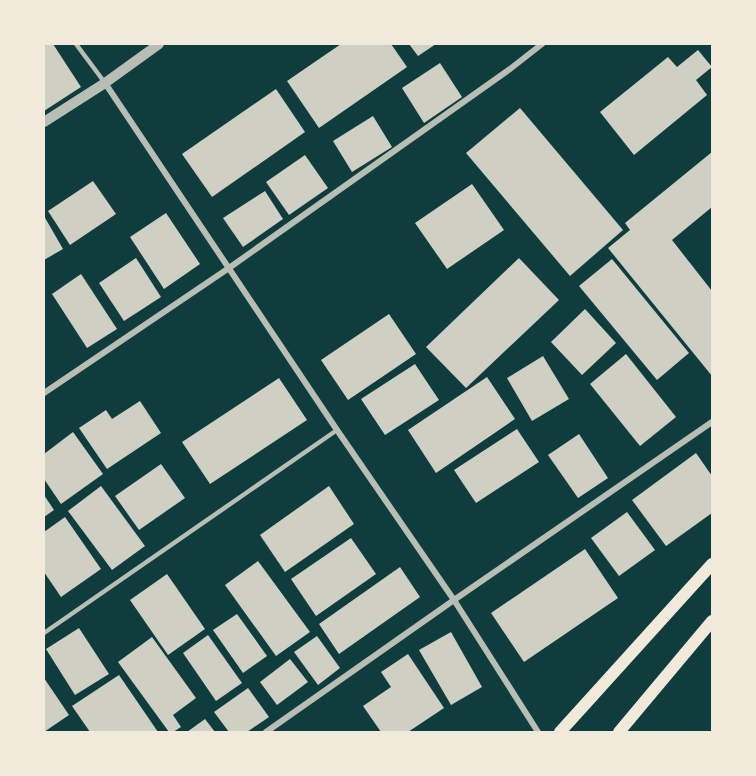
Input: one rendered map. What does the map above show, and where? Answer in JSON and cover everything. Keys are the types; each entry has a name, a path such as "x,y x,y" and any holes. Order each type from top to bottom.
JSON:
{"main road":[{"path":"560,732 712,564"},
{"path":"619,732 712,621"}],"street":[{"path":"44,122 105,83 159,44"},
{"path":"44,393 229,267 542,44"},
{"path":"105,83 337,430 454,600 538,732"},
{"path":"266,732 712,422"}],"lane":[{"path":"76,44 105,83"},
{"path":"44,633 337,430"}],"building":[{"path":"53,44 81,87 44,111 44,46"},
{"path":"341,44 391,44 407,67 319,128 287,81"},
{"path":"409,44 436,44 418,56"},
{"path":"698,50 712,67 696,80 707,95 634,155 600,112 668,57 677,67"},
{"path":"440,63 462,97 424,123 402,88"},
{"path":"276,89 305,132 212,197 182,154"},
{"path":"520,108 623,230 570,276 466,153"},
{"path":"373,116 392,147 352,172 333,141"},
{"path":"712,152 712,207 672,240 712,291 712,376 608,248 630,230 625,223"},
{"path":"305,155 328,188 289,215 266,182"},
{"path":"93,181 116,214 70,245 48,211"},
{"path":"472,184 504,230 447,269 415,223"},
{"path":"265,191 283,219 243,247 223,218"},
{"path":"166,213 200,264 164,289 130,237"},
{"path":"44,216 63,249 44,260"},
{"path":"136,258 161,297 124,321 99,283"},
{"path":"519,258 559,300 466,388 426,347"},
{"path":"612,259 689,353 657,380 579,286"},
{"path":"81,274 117,329 87,348 52,294"},
{"path":"585,309 616,343 582,375 551,342"},
{"path":"389,314 416,354 348,400 321,360"},
{"path":"626,354 676,417 640,446 590,384"},
{"path":"543,356 569,399 532,421 507,378"},
{"path":"415,364 439,400 385,435 361,399"},
{"path":"487,377 515,419 436,473 408,430"},
{"path":"279,378 307,420 210,484 182,442"},
{"path":"140,401 161,433 107,469 79,428 106,410 112,419"},
{"path":"517,429 539,462 476,503 454,470"},
{"path":"73,432 103,474 61,504 44,479 44,454"},
{"path":"579,434 608,478 578,498 548,455"},
{"path":"696,453 712,476 712,513 666,546 632,500"},
{"path":"161,464 185,498 139,530 115,496"},
{"path":"101,486 145,546 112,570 68,511"},
{"path":"329,486 354,524 285,572 260,535"},
{"path":"44,495 54,510 44,517"},
{"path":"627,512 655,550 619,576 591,538"},
{"path":"65,517 101,569 61,597 44,572 44,532"},
{"path":"351,538 376,574 316,616 291,579"},
{"path":"585,549 618,598 524,662 491,613"},
{"path":"258,561 310,632 276,656 225,585"},
{"path":"400,567 420,597 339,654 319,624"},
{"path":"167,574 205,629 168,655 130,600"},
{"path":"237,614 267,656 243,673 213,630"},
{"path":"79,628 109,674 75,695 46,649"},
{"path":"451,632 482,687 451,705 419,650"},
{"path":"208,635 242,683 216,701 183,653"},
{"path":"317,636 340,668 318,685 294,652"},
{"path":"152,637 196,698 173,715 181,727 173,732 169,732 118,662"},
{"path":"408,654 444,708 408,732 381,732 363,706 391,687 381,672"},
{"path":"290,659 308,682 277,705 260,682"},
{"path":"119,675 158,732 90,732 72,706"},
{"path":"44,678 69,715 44,732"},
{"path":"248,688 269,717 247,732 229,732 214,712"},
{"path":"205,719 215,732 187,732"}]}
